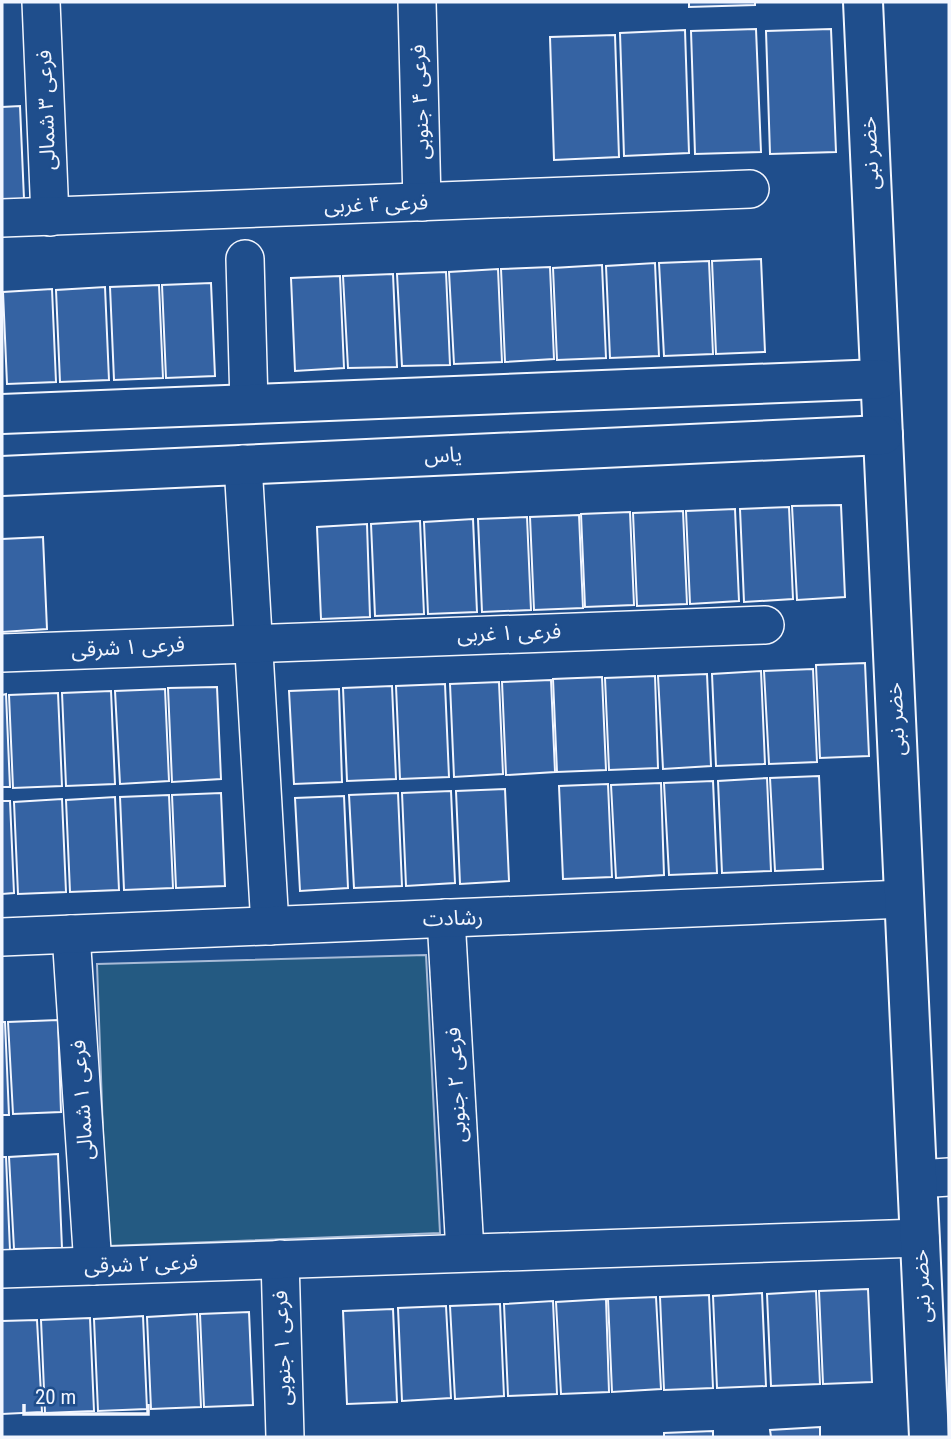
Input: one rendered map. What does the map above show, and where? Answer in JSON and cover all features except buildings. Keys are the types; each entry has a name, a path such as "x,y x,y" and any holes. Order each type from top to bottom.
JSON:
{"street":[{"name":"فرعی ۳ شمالی","path":"41,2 50,217"},
{"name":"فرعی ۴ جنوبی","path":"417,2 422,202"},
{"name":"خضر نبی","path":"863,2 904,899 933,1178 919,1238 929,1437"},
{"name":"فرعی ۴ غربی","path":"2,218 750,189"},
{"path":"245,259 249,404"},
{"path":"2,414 880,379"},
{"name":"یاس","path":"2,476 883,435"},
{"path":"243,464 270,926"},
{"name":"فرعی ۱ غربی","path":"253,642 765,625"},
{"name":"فرعی ۱ شرقی","path":"2,653 253,642"},
{"name":"رشادت","path":"2,937 904,899"},
{"name":"فرعی ۲ جنوبی","path":"446,918 465,1252"},
{"name":"فرعی ۱ شمالی","path":"71,934 93,1266"},
{"name":"فرعی ۲ شرقی","path":"2,1269 919,1238"},
{"name":"فرعی ۱ جنوبی","path":"280,1259 285,1437"}],"shaded area":[{"path":"426,955 440,1233 107,1246 97,964"}]}
